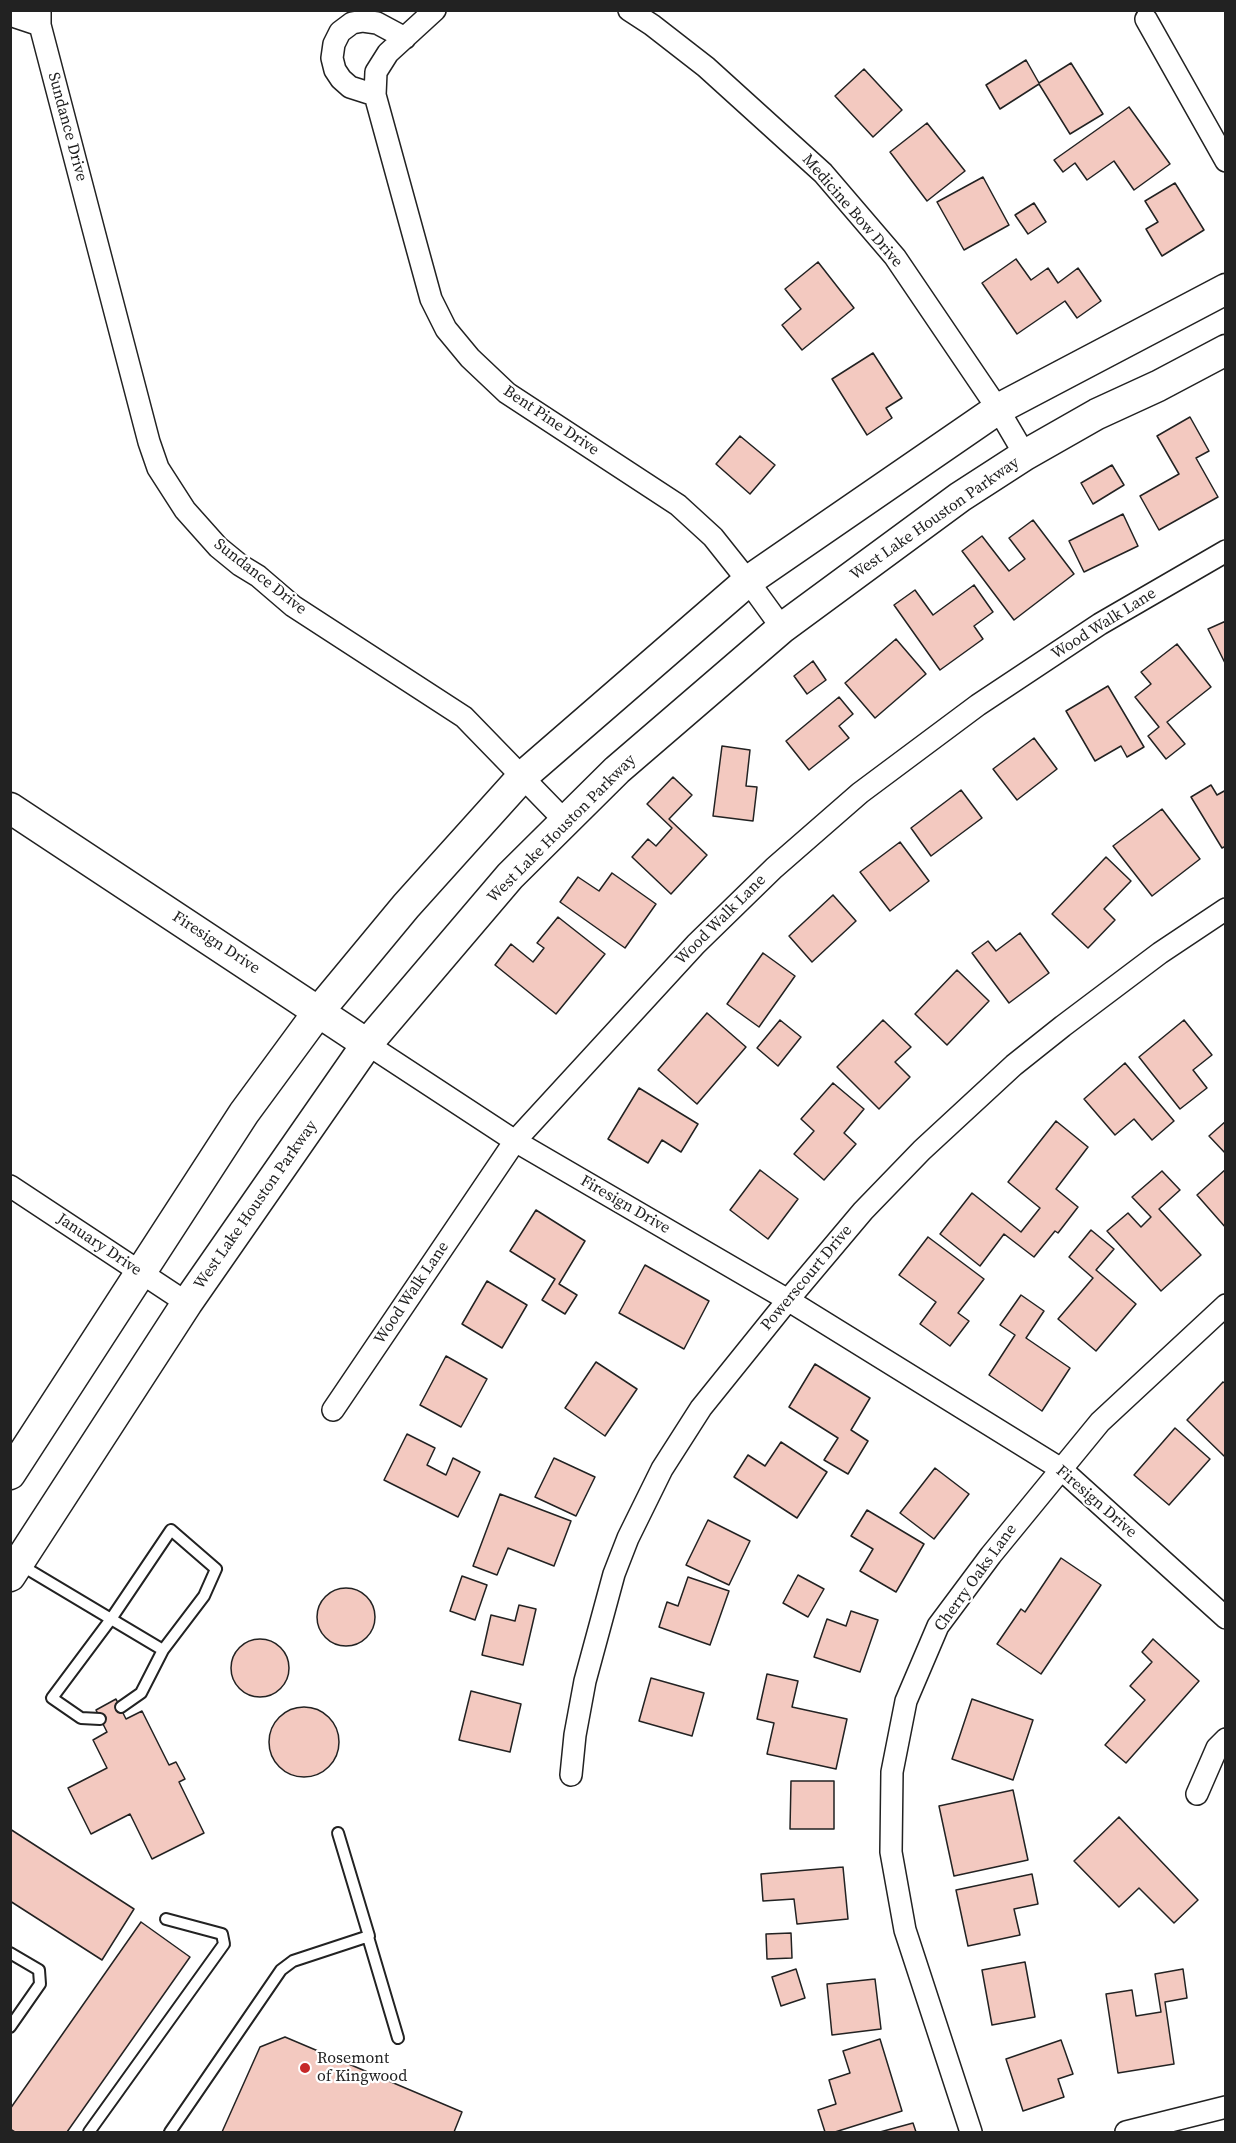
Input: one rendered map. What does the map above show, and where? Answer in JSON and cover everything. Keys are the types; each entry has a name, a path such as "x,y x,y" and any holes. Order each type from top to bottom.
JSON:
{"main road":[{"path":"10,1474 244,1113 319,1011 406,906 523,776 748,581 998,409 1226,290"},
{"name":"West Lake Houston Parkway","path":"13,1566 187,1303 368,1044 510,876 617,770 782,628 960,497 1025,455 1097,414 1158,386 1226,350"},
{"name":"Firesign Drive","path":"10,808 368,1044"}],"street":[{"name":"Bent Pine Drive","path":"435,10 388,53 376,72 375,95 431,299 446,329 470,358 507,393 678,505 713,537 782,628"},
{"name":"Medicine Bow Drive","path":"629,10 706,67 823,172 895,257 998,409 1025,455"},
{"name":"Sundance Drive","path":"10,12 16,17 40,18 149,442 158,468 185,510 218,547 258,576 293,606 464,717 565,821"},
{"path":"1146,19 1226,161"},
{"path":"375,95 350,87 335,70 332,58 334,44 340,32 352,23 363,21 378,23 405,38"},
{"name":"Wood Walk Lane","path":"333,1410 515,1141 696,944 774,868 860,793 978,705 1090,630 1226,551"},
{"name":"Powerscourt Drive","path":"571,1774 575,1734 585,1681 603,1611 628,1538 662,1469 701,1408 863,1211 922,1150 1014,1065 1063,1026 1160,953 1226,909"},
{"name":"Firesign Drive","path":"368,1044 515,1141 788,1300 1061,1469 1226,1618"},
{"name":"January Drive","path":"10,1186 187,1303"},
{"name":"Cherry Oaks Lane","path":"971,2133 905,1930 891,1852 892,1772 906,1701 938,1626 991,1555 1100,1422 1226,1305"},
{"path":"1197,1794 1217,1748 1226,1739"},
{"path":"1126,2133 1226,2107"}],"lane":[{"path":"100,1719 81,1718 52,1698 111,1618 171,1530 216,1569 204,1596 163,1650 141,1693 121,1707"},
{"path":"13,1566 111,1618 163,1650"},
{"path":"338,1833 398,2038"},
{"path":"89,2133 224,1944 222,1934 166,1919"},
{"path":"170,2133 281,1970 293,1961 368,1937"},
{"path":"10,1953 39,1970 40,1984 10,2027"}],"building":[{"path":"1026,60 1039,83 1071,63 1103,114 1070,134 1039,84 1000,109 986,85"},
{"path":"864,69 902,110 873,137 835,96"},
{"path":"1129,107 1170,164 1134,190 1114,161 1087,180 1075,163 1063,172 1054,160"},
{"path":"927,123 965,171 927,201 890,152"},
{"path":"983,177 1009,225 964,250 937,202"},
{"path":"1175,183 1204,230 1162,256 1146,229 1158,222 1145,201"},
{"path":"1034,203 1046,222 1028,234 1015,215"},
{"path":"1016,259 1031,280 1048,268 1058,283 1078,268 1101,301 1077,318 1065,301 1017,334 982,283"},
{"path":"818,262 854,308 802,350 782,325 801,309 785,289"},
{"path":"873,353 902,398 886,408 892,418 867,435 832,379"},
{"path":"1190,417 1209,451 1196,458 1218,497 1159,530 1140,496 1179,474 1157,436"},
{"path":"740,436 775,465 750,494 716,464"},
{"path":"1112,465 1124,485 1093,504 1081,483"},
{"path":"1123,514 1138,546 1084,572 1069,541"},
{"path":"1033,520 1074,574 1014,620 962,551 982,536 1009,571 1025,559 1009,538"},
{"path":"974,585 993,612 974,626 983,639 940,670 894,605 915,590 933,615"},
{"path":"1226,621 1226,665 1208,629"},
{"path":"896,639 926,674 875,718 845,683"},
{"path":"1177,644 1211,687 1167,722 1185,744 1166,759 1148,736 1159,727 1135,697 1151,684 1141,672"},
{"path":"813,661 826,680 807,694 794,676"},
{"path":"1108,686 1144,747 1127,757 1121,746 1095,761 1066,711"},
{"path":"839,697 853,714 839,726 849,738 809,770 786,741"},
{"path":"1034,738 1057,769 1017,800 993,769"},
{"path":"722,746 750,750 746,786 757,787 753,821 713,816"},
{"path":"673,777 692,795 669,819 707,855 671,894 632,857 648,839 656,846 672,828 647,804"},
{"path":"1211,785 1217,795 1226,790 1226,846 1222,848 1191,797"},
{"path":"961,790 982,818 931,856 911,828"},
{"path":"1162,809 1200,859 1152,896 1113,846"},
{"path":"900,842 929,881 890,911 860,872"},
{"path":"1106,857 1131,881 1104,909 1115,920 1088,948 1052,914"},
{"path":"612,873 656,904 625,948 560,902 578,877 599,891"},
{"path":"833,895 856,921 812,962 789,936"},
{"path":"558,917 605,954 556,1014 495,965 511,944 533,962 544,948 537,943"},
{"path":"1020,933 1049,973 1009,1003 972,953 988,941 996,951"},
{"path":"763,953 795,976 759,1027 727,1004"},
{"path":"957,970 989,1001 947,1045 915,1014"},
{"path":"707,1013 746,1047 697,1104 658,1070"},
{"path":"780,1020 801,1037 778,1066 757,1048"},
{"path":"883,1020 911,1047 895,1062 910,1077 879,1109 837,1067"},
{"path":"1184,1020 1212,1055 1193,1070 1207,1088 1180,1109 1139,1057"},
{"path":"1125,1063 1174,1121 1152,1140 1134,1119 1115,1135 1084,1099"},
{"path":"833,1083 864,1109 844,1133 856,1144 824,1180 794,1154 814,1131 801,1119"},
{"path":"639,1088 698,1124 681,1152 662,1140 648,1163 608,1139"},
{"path":"1056,1121 1088,1147 1056,1189 1078,1207 1058,1233 1055,1231 1034,1257 1004,1234 980,1266 940,1234 972,1193 1021,1232 1040,1208 1008,1182"},
{"path":"1226,1121 1226,1154 1209,1136"},
{"path":"1226,1169 1226,1228 1197,1195"},
{"path":"760,1170 798,1199 768,1239 730,1210"},
{"path":"1162,1171 1180,1190 1159,1209 1201,1255 1161,1291 1107,1231 1128,1213 1141,1227 1151,1217 1132,1197"},
{"path":"536,1210 585,1241 559,1284 577,1295 565,1314 542,1300 555,1279 510,1251"},
{"path":"1091,1230 1114,1249 1096,1270 1136,1304 1096,1351 1058,1319 1093,1278 1069,1257"},
{"path":"928,1237 984,1279 958,1313 969,1321 950,1346 920,1324 936,1302 899,1275"},
{"path":"645,1265 709,1301 684,1349 619,1313"},
{"path":"487,1281 527,1305 502,1348 462,1324"},
{"path":"1021,1295 1044,1311 1026,1338 1070,1368 1042,1411 989,1375 1015,1335 1000,1325"},
{"path":"446,1356 487,1379 461,1427 420,1405"},
{"path":"596,1362 637,1389 605,1436 565,1408"},
{"path":"815,1364 870,1398 851,1430 868,1441 848,1474 824,1460 838,1438 789,1407"},
{"path":"1223,1382 1226,1384 1226,1454 1224,1456 1187,1420"},
{"path":"1175,1428 1210,1459 1169,1505 1134,1475"},
{"path":"407,1434 435,1448 427,1465 446,1475 453,1458 480,1472 458,1517 384,1480"},
{"path":"781,1442 827,1472 797,1518 734,1477 748,1455 765,1466"},
{"path":"554,1458 595,1477 576,1516 535,1497"},
{"path":"935,1468 969,1494 934,1539 900,1513"},
{"path":"500,1494 571,1521 554,1566 508,1548 497,1575 473,1566"},
{"path":"867,1510 924,1544 896,1592 860,1571 873,1549 851,1536"},
{"path":"708,1520 750,1541 729,1585 686,1565"},
{"path":"1061,1558 1101,1585 1041,1674 997,1644 1021,1609 1025,1612"},
{"path":"798,1575 824,1589 808,1617 783,1603"},
{"path":"462,1576 487,1585 475,1620 450,1611"},
{"path":"688,1577 729,1591 710,1645 659,1627 667,1602 678,1606"},
{"path":"340,1588 352,1588 367,1596 375,1611 375,1623 367,1638 352,1646 340,1646 325,1638 317,1623 317,1611 325,1596"},
{"path":"519,1605 536,1609 523,1665 482,1655 491,1615 515,1621"},
{"path":"851,1611 878,1620 860,1672 814,1657 827,1619 846,1626"},
{"path":"254,1639 266,1639 276,1643 285,1652 289,1674 281,1689 266,1697 254,1697 244,1693 235,1684 231,1674 231,1662 235,1652 244,1643"},
{"path":"1153,1639 1199,1681 1126,1763 1105,1745 1145,1700 1130,1686 1152,1662 1142,1652"},
{"path":"767,1674 798,1681 792,1707 847,1719 836,1769 767,1754 774,1723 757,1719"},
{"path":"651,1678 704,1693 692,1736 639,1721"},
{"path":"471,1691 521,1704 510,1752 459,1740"},
{"path":"116,1699 126,1719 142,1711 169,1765 176,1762 185,1779 179,1782 204,1833 152,1859 130,1814 91,1834 68,1788 107,1768 93,1740 107,1732 96,1710"},
{"path":"972,1699 1033,1720 1013,1780 952,1759"},
{"path":"311,1707 324,1713 333,1722 337,1728 339,1742 337,1756 329,1767 318,1775 297,1777 279,1767 271,1756 269,1735 279,1717 290,1709"},
{"path":"791,1781 834,1781 834,1829 790,1829"},
{"path":"1013,1790 1028,1860 954,1876 939,1806"},
{"path":"1119,1817 1198,1900 1174,1923 1139,1888 1119,1907 1074,1861"},
{"path":"10,1829 134,1909 102,1960 10,1901"},
{"path":"843,1867 848,1919 797,1924 794,1899 763,1901 761,1874"},
{"path":"1032,1874 1038,1904 1014,1909 1020,1935 968,1946 956,1890"},
{"path":"141,1922 190,1957 67,2132 15,2132 10,2129 10,2109"},
{"path":"791,1933 792,1958 767,1959 766,1934"},
{"path":"1025,1962 1035,2017 992,2025 982,1970"},
{"path":"796,1969 805,1998 781,2006 772,1977"},
{"path":"1183,1969 1187,1998 1165,2002 1174,2064 1118,2073 1106,1994 1132,1990 1136,2016 1161,2012 1155,1974"},
{"path":"875,1979 881,2029 832,2035 827,1984"},
{"name":"Rosemont of Kingwood","path":"285,2037 462,2112 454,2132 222,2132 260,2047"},
{"path":"880,2039 902,2111 835,2132 825,2132 818,2110 836,2104 829,2080 850,2073 843,2051"},
{"path":"1061,2040 1073,2074 1058,2079 1064,2097 1023,2111 1006,2059"},
{"path":"913,2123 916,2132 880,2132"}],"place":[{"name":"Rosemont of Kingwood","path":"305,2068"}]}
